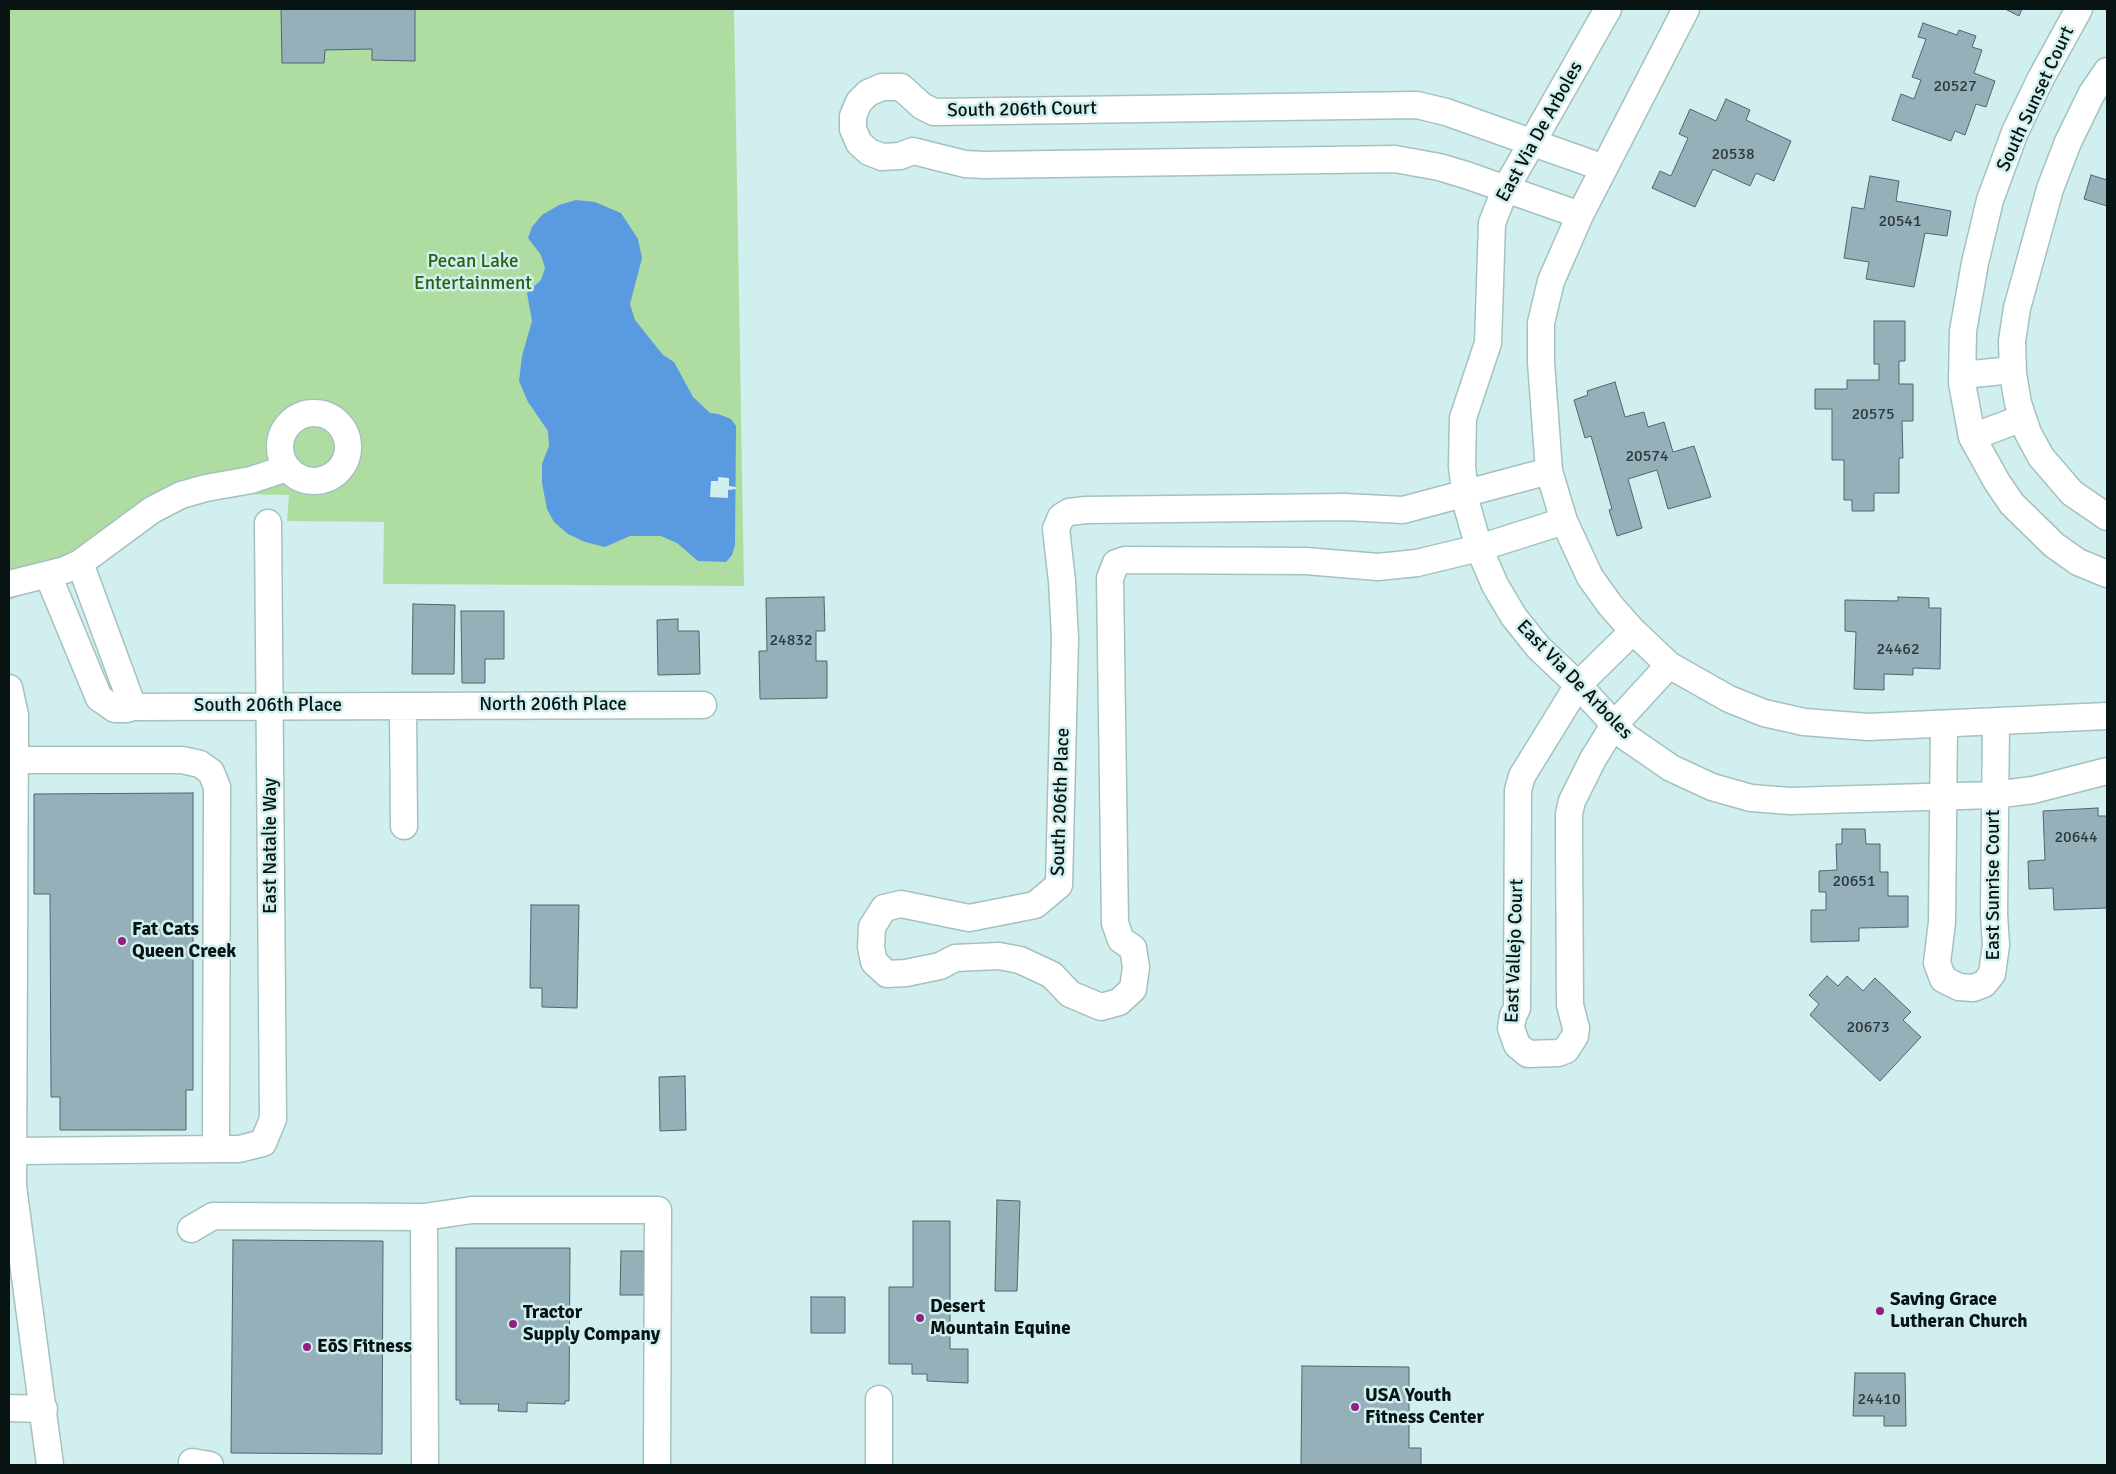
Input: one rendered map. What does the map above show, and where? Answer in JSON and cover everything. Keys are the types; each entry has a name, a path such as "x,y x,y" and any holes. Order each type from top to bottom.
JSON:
{"street":[{"name":"East Via De Arboles","path":"1608,9 1504,190 1492,223 1488,343 1480,373 1463,418 1462,467 1465,493 1479,548 1496,586 1514,617 1538,647 1578,685 1626,737 1671,768 1712,787 1751,798 1790,801 1944,796"},
{"path":"1686,9 1580,215 1551,281 1541,323 1543,402 1549,471 1564,521 1590,577 1610,605 1633,631 1669,665 1729,699 1764,713 1804,722 1868,727 2107,716"},
{"name":"South Sunset Court","path":"2078,9 2015,132 1990,200 1968,296 1963,331 1962,375 1972,437 1996,482 2012,504 2033,526 2078,562 2107,574"},
{"path":"2107,71 2092,93 2068,142 2050,188 2017,308 2012,341 2013,370 2018,403 2041,457 2072,493 2107,517"},
{"name":"South 206th Court","path":"1580,215 1438,167 1394,159 984,165 965,164 913,151 900,156 882,157 869,152 859,143 853,129 853,116 858,102 868,92 882,87 901,87 922,106 934,112 1417,105 1446,112 1604,168"},
{"path":"1962,375 2013,370"},
{"path":"1972,437 2023,418"},
{"path":"9,584 65,570 80,563 152,510 181,495 214,486 251,480 287,468"},
{"path":"1465,493 1549,471"},
{"name":"South 206th Place","path":"1465,493 1403,510 1345,507 1086,510 1070,512 1061,517 1056,529 1062,581 1065,638 1059,885 1036,905 968,918 901,904 884,908 872,927 871,947 874,962 887,974 906,973 940,966 955,958 999,956 1020,960 1052,975 1070,994 1102,1007 1119,1002 1133,989 1136,967 1133,948 1121,940 1115,923 1110,578 1116,563 1125,560 1306,561 1378,567 1417,563 1479,548"},
{"path":"1479,548 1564,521"},
{"name":"East Natalie Way","path":"228,1149 263,1143 273,1119 268,523"},
{"path":"80,563 133,707"},
{"name":"South 206th Place","path":"48,575 99,698 115,709 133,707 403,706"},
{"name":"East Vallejo Court","path":"1633,631 1578,685 1522,776 1518,790 1517,1008 1513,1016 1511,1028 1518,1045 1528,1054 1558,1053 1566,1050 1575,1036 1576,1028 1570,1005 1569,814 1572,801 1593,760 1614,726 1669,665"},
{"path":"80,652 108,640"},
{"path":"9,688 15,715 13,1151 11,1186 44,1409 50,1465"},
{"name":"North 206th Place","path":"403,706 703,705"},
{"path":"403,706 404,826"},
{"name":"East Sunrise Court","path":"1944,724 1942,922 1937,963 1944,979 1959,987 1973,988 1984,984 1992,974 1995,962 1994,794 1996,722"},
{"path":"13,1151 228,1149 217,787 211,772 200,764 182,760 15,760"},
{"path":"1944,796 2033,790 2107,771"},
{"path":"191,1229 213,1216 424,1217 472,1210 658,1210 657,1465"},
{"path":"424,1217 425,1465"},
{"path":"878,1465 879,1400"},
{"path":"9,1408 44,1409"}],"green space":[{"name":"Pecan Lake Entertainment","path":"9,9 734,9 744,586 383,584 384,522 287,521 289,495 241,494 195,503 159,521 68,578 9,600"}],"water":[{"path":"576,200 595,202 621,213 638,239 642,258 630,304 635,320 663,355 674,362 693,397 710,413 731,419 736,426 735,545 732,555 726,562 698,561 677,543 661,536 630,536 605,547 585,542 568,534 554,522 547,509 542,483 542,464 549,446 548,431 528,402 519,381 522,356 532,321 527,293 541,280 545,268 541,255 528,238 532,227 542,215 559,205"}],"pier":[{"path":"718,477 729,478 729,486 736,487 736,489 728,490 728,498 710,497 711,481 718,481"}],"building":[{"path":"281,9 415,9 415,61 372,60 372,49 325,50 324,63 282,63"},
{"path":"2005,9 2022,9 2019,16"},
{"path":"1923,23 1957,35 1959,30 1976,36 1972,47 1982,50 1974,73 1995,81 1986,107 1976,104 1965,135 1955,131 1951,141 1892,120 1901,94 1914,99 1921,80 1912,77 1926,39 1918,37"},
{"path":"1726,99 1750,110 1746,120 1791,141 1774,181 1756,173 1750,186 1713,169 1695,207 1652,188 1660,171 1671,176 1688,138 1679,134 1690,109 1716,121"},
{"path":"2091,175 2107,180 2107,206 2084,199"},
{"path":"1870,176 1899,181 1896,201 1951,211 1947,236 1925,233 1914,287 1866,279 1869,262 1844,258 1852,207 1864,209"},
{"path":"1874,321 1905,321 1905,361 1899,361 1899,384 1913,384 1913,421 1902,421 1903,458 1899,458 1899,493 1874,493 1874,511 1852,511 1852,500 1844,500 1844,460 1832,460 1832,409 1815,409 1815,389 1847,389 1847,380 1879,380 1879,364 1874,364"},
{"path":"1615,382 1625,417 1644,412 1648,427 1664,422 1673,452 1694,446 1711,497 1668,509 1657,470 1628,479 1642,528 1617,536 1609,510 1612,509 1591,436 1585,438 1574,400 1588,395 1587,391"},
{"path":"824,597 825,631 816,631 816,661 827,661 827,698 760,699 759,651 767,651 766,598"},
{"path":"1898,597 1929,598 1929,608 1941,608 1940,669 1913,668 1913,675 1884,674 1884,690 1854,689 1856,632 1845,631 1845,600 1898,601"},
{"path":"413,604 455,605 454,674 412,674"},
{"path":"461,611 504,611 504,659 485,659 485,683 462,683"},
{"path":"678,619 678,631 699,631 700,674 658,675 657,620"},
{"name":"Fat Cats Queen Creek","path":"193,793 193,1090 186,1090 186,1130 60,1130 60,1097 51,1097 50,894 34,894 34,794"},
{"path":"2098,808 2098,816 2107,816 2107,908 2054,910 2053,888 2029,889 2028,861 2045,860 2043,811"},
{"path":"1842,829 1865,829 1866,844 1880,844 1880,872 1888,872 1888,896 1908,896 1908,927 1859,928 1859,941 1811,942 1811,910 1826,910 1826,892 1819,892 1819,871 1837,870 1836,844 1842,844"},
{"path":"531,905 579,905 577,1008 542,1007 542,988 530,988"},
{"path":"1827,976 1838,986 1847,976 1863,991 1875,978 1911,1012 1903,1020 1921,1037 1880,1081 1810,1015 1819,1004 1809,995"},
{"path":"685,1076 686,1130 660,1131 659,1077"},
{"path":"997,1200 1020,1201 1017,1291 995,1291"},
{"name":"Desert Mountain Equine","path":"913,1221 950,1221 950,1349 968,1349 968,1383 927,1381 927,1374 912,1374 912,1364 889,1364 889,1287 913,1287"},
{"name":"EōS Fitness","path":"233,1240 383,1241 382,1454 231,1453"},
{"name":"Tractor Supply Company","path":"456,1248 570,1248 569,1401 565,1401 565,1404 527,1403 527,1412 498,1411 499,1404 460,1404 460,1400 456,1400"},
{"path":"621,1251 644,1251 644,1295 620,1295"},
{"path":"811,1297 845,1297 845,1333 811,1333"},
{"name":"USA Youth Fitness Center","path":"1302,1366 1409,1367 1409,1448 1421,1448 1421,1465 1301,1465"},
{"path":"1855,1373 1905,1373 1906,1426 1884,1426 1884,1416 1853,1416"}],"place":[{"name":"Fat Cats Queen Creek","path":"122,941"},
{"name":"Saving Grace Lutheran Church","path":"1880,1311"},
{"name":"Desert Mountain Equine","path":"920,1318"},
{"name":"Tractor Supply Company","path":"513,1324"},
{"name":"EōS Fitness","path":"307,1347"},
{"name":"USA Youth Fitness Center","path":"1355,1407"}]}
